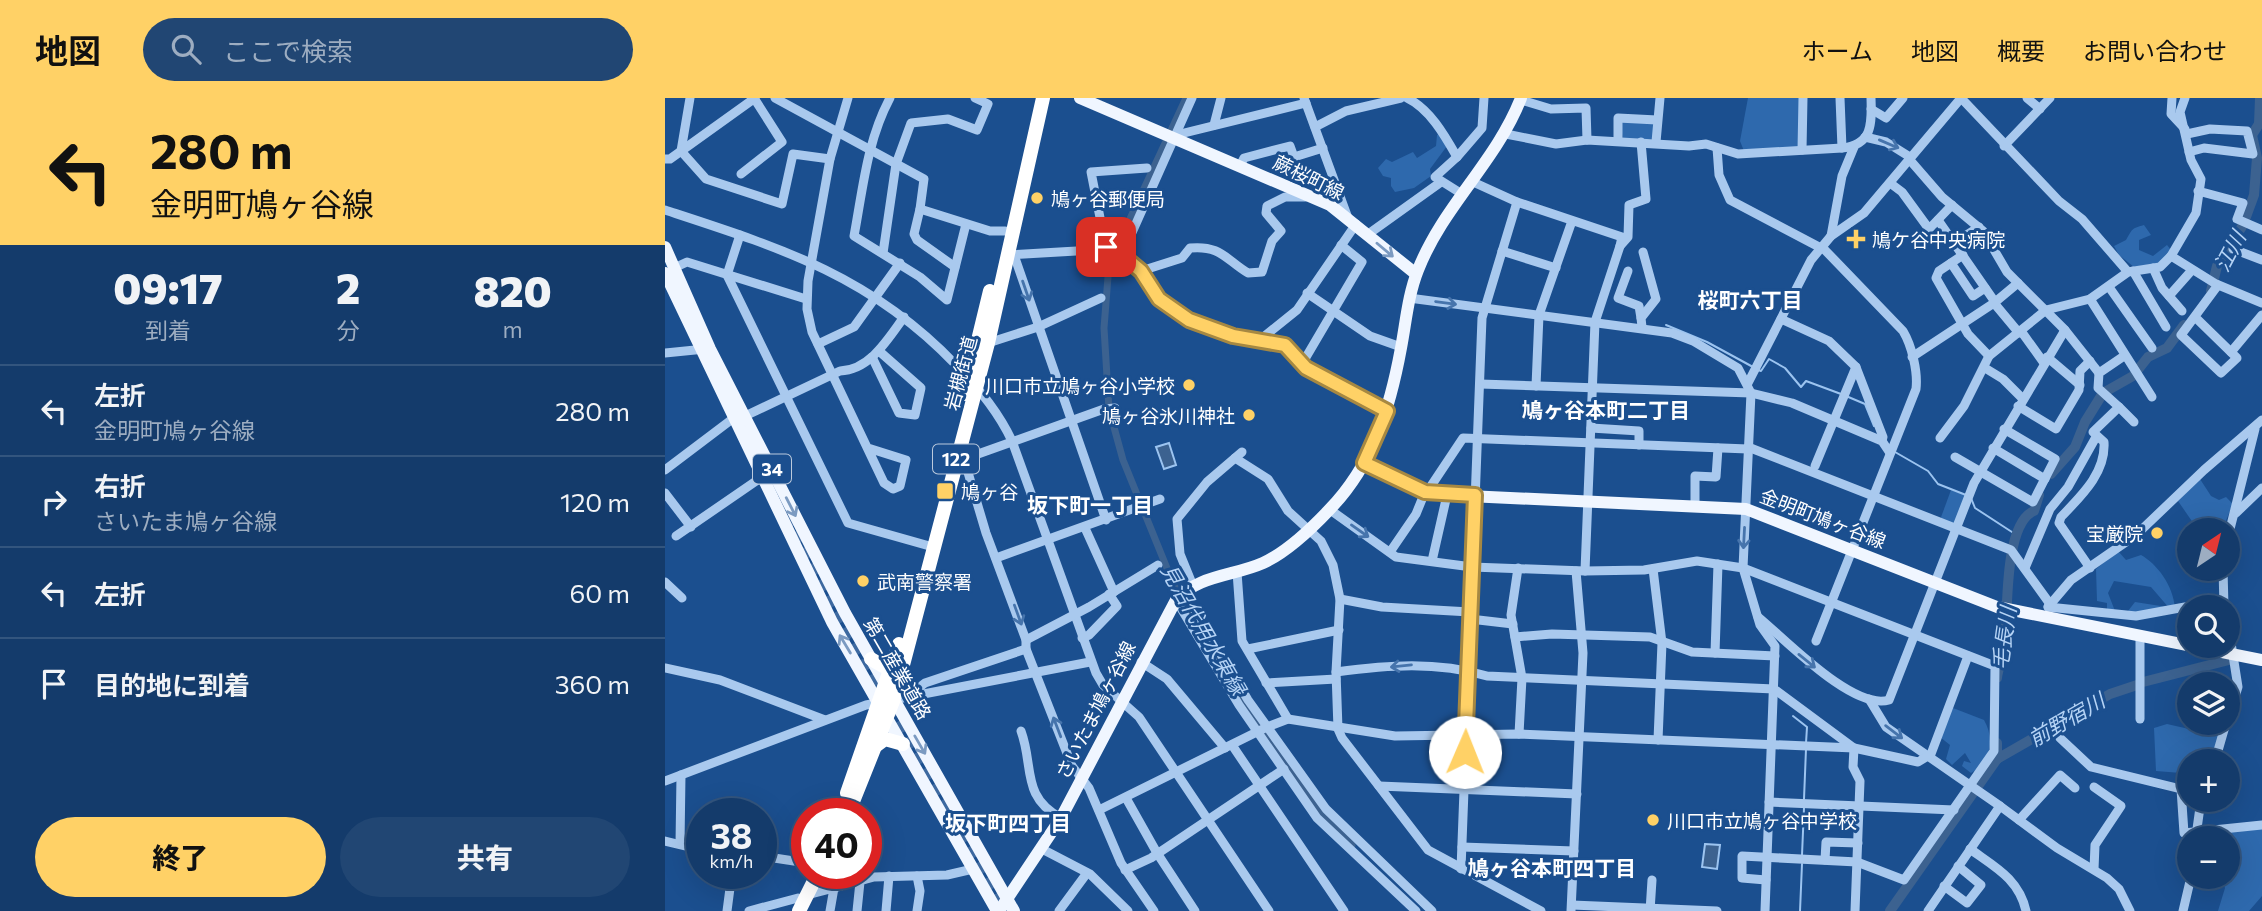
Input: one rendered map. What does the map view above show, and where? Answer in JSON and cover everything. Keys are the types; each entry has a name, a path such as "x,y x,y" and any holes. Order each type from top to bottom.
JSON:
{"highway":[{"name":"岩槻街道","path":"855,798 894,700 929,546 972,382 1034,98"},
{"name":"岩槻街道","path":"894,700 886,686 929,546 961,458 972,382 988,343 1011,255 1043,98"},
{"path":"871,659 883,666 896,656"},
{"name":"岩槻街道","path":"847,798 894,700"},
{"path":"877,745 885,739 902,744"},
{"path":"798,904 808,889"}],"main road":[{"name":"蕨桜町線","path":"1080,98 1315,198 1352,221 1416,274"},
{"path":"1183,594 1266,561 1329,509 1364,463 1387,411 1416,274 1438,227 1506,135 1521,99"},
{"name":"第二産業道路","path":"665,247 669,270 752,441 886,686"},
{"name":"第二産業道路","path":"752,441 762,477 831,622 894,700 1011,905"},
{"name":"金明町鳩ヶ谷線","path":"1364,463 1426,492 1447,495 1695,504 1746,509 2007,609 2047,610 2140,637 2177,644"},
{"name":"さいたま鳩ヶ谷線","path":"998,911 1011,905 1083,778 1141,662 1183,594"},
{"name":"金明町鳩ヶ谷線","path":"2240,656 2262,660"},
{"name":"第二産業道路","path":"888,716 931,797 998,911"},
{"path":"931,797 944,801 947,796 942,784"},
{"path":"949,828 947,811 953,808 960,812"}],"street":[{"path":"681,151 690,98"},
{"path":"665,159 670,159 754,98 782,142 741,174"},
{"path":"775,98 924,179 914,234 917,240 955,267"},
{"path":"848,98 836,131 830,159 806,299 809,320 818,344 886,486 893,489 900,486 906,460 868,448"},
{"path":"890,98 869,149 855,236 900,263 947,300 966,224"},
{"path":"883,253 896,164 911,123 948,119 977,130 988,104 975,98"},
{"path":"1114,251 1192,98"},
{"path":"1214,125 1221,98"},
{"path":"1315,127 1346,111 1401,98"},
{"path":"1407,98 1415,102 1440,128 1457,157"},
{"path":"1462,194 1435,177 1482,128 1484,98"},
{"path":"1656,142 1660,98"},
{"path":"1840,98 1842,148"},
{"path":"1506,135 1556,144 1587,140 1706,144 1738,154 1854,147 1859,146 1865,136 1871,98"},
{"path":"1871,109 1886,118 1903,98"},
{"path":"1765,911 1775,646 1757,616 1743,568 1750,388 1811,260 1831,236 1864,213 1961,98 2004,146 2059,201 2082,219 2130,271 2165,327"},
{"path":"2027,98 2040,109"},
{"path":"2004,146 2050,98"},
{"path":"2172,98 2171,114 2186,132"},
{"path":"1940,438 1963,407 1989,356 2046,310 2090,299 2130,271 2153,268 2171,256 2196,213 2201,179 2189,152 2180,112 2185,98"},
{"path":"1521,99 1551,109 1586,108 1587,140"},
{"path":"1803,150 1805,99"},
{"path":"1172,135 1305,101 1352,221 1341,245 1297,310 1261,339"},
{"path":"1618,141 1618,118 1657,120"},
{"path":"686,124 705,133"},
{"path":"2186,132 2210,129 2247,131 2253,154 2204,148 2189,152"},
{"path":"1865,136 1886,142 1909,158 1952,205 1979,227 2018,283 2065,330 2099,373 2098,388 2134,422"},
{"path":"1620,246 1628,237 1629,205 1646,199 1641,142"},
{"path":"1240,166 1244,158 1290,146 1294,157 1323,148"},
{"path":"1831,236 1842,176 1854,147"},
{"path":"1717,148 1719,175 1730,200 1822,248 1903,331 1911,344 1917,377 1916,389 1816,641"},
{"path":"681,151 706,179 782,204 793,154 830,159"},
{"path":"1147,168 1091,172 1114,251 1141,271 1159,299 1189,320 1233,336 1285,345 1302,364 1387,411"},
{"path":"1367,234 1441,182"},
{"path":"1473,182 1517,202 1622,237 1595,322 1581,571 1582,680 1572,908 1717,911"},
{"path":"1890,183 1902,192 1929,229 1952,205"},
{"path":"2198,191 2243,203 2237,219 2262,230"},
{"path":"1141,271 1182,258 1190,248 1200,247 1226,254 1248,274 1262,272 1272,241 1281,231 1266,213 1267,206 1285,197 1315,198"},
{"path":"1461,869 1466,670 1483,308 1517,202"},
{"path":"920,209 990,231 1005,231"},
{"path":"665,210 811,261 878,298 904,317 972,382 993,407 1012,441 1090,662 1103,685 1139,717 1269,911"},
{"path":"1938,220 1994,302 2045,360 2080,386"},
{"path":"1536,386 1539,315 1572,221"},
{"path":"1954,243 1979,227"},
{"path":"740,234 727,275 849,525 929,546"},
{"path":"1302,364 1362,262 1341,245"},
{"path":"2233,249 2262,260"},
{"path":"1106,520 1011,255 1114,251"},
{"path":"1502,251 1556,268"},
{"path":"1641,323 1656,299 1643,252"},
{"path":"1962,255 1937,274 1936,278 1963,324 1989,356"},
{"path":"2171,256 2218,285 2262,303"},
{"path":"669,270 687,262 806,299"},
{"path":"818,344 850,330 878,298 900,263"},
{"path":"1951,263 1973,296 1985,288"},
{"path":"2153,268 2169,296 2182,311"},
{"path":"2169,296 2192,270"},
{"path":"1628,271 1618,298 1639,306 1641,323"},
{"path":"1912,357 1963,324 2018,283"},
{"path":"2195,317 2237,358 2221,373 2181,335 2218,285"},
{"path":"2109,287 2152,348"},
{"path":"1307,293 1370,336 1401,347"},
{"path":"988,343 1038,327 1101,298"},
{"path":"1409,298 1595,322 1641,323 1678,335 1710,350 1738,368 1750,388"},
{"path":"2090,299 2152,397"},
{"path":"2231,352 2262,315"},
{"path":"665,470 740,417 834,375 855,369 876,354 904,317"},
{"path":"1781,319 1829,341 1856,367 1883,437 1882,441"},
{"path":"1757,616 1803,659 1830,679 1869,699 1889,700 1981,471 2065,330"},
{"path":"665,353 706,349"},
{"path":"876,354 921,388 915,415 899,412 876,354"},
{"path":"2099,373 2124,356"},
{"path":"1985,368 2003,379 2020,402 2056,429 2080,386 2080,371 2090,361"},
{"path":"1815,466 1856,367"},
{"path":"1480,384 1750,388 1882,441 1890,453"},
{"path":"2090,568 2059,523 2096,474 2105,449 2104,442 2093,432 2119,407"},
{"path":"1115,408 961,458 1035,674 1072,766 1083,778 1125,870 1154,911"},
{"path":"2233,516 2249,446 2260,422"},
{"path":"2047,610 2071,580 2136,535 2204,470 2260,422"},
{"path":"1591,428 1639,430 1639,445"},
{"path":"1955,457 2033,502 2055,459 2004,429"},
{"path":"2025,568 2050,509 2068,486 2096,437"},
{"path":"1390,552 1416,514 1426,492 1463,439 1748,448 2011,550 2025,568 2047,610"},
{"path":"1993,448 2045,478"},
{"path":"1695,504 1695,476 1716,477 1717,449"},
{"path":"1416,911 1317,818 1284,769 1183,594 1177,519 1207,482 1238,455 1268,480 1288,511 1309,528 1327,551 1341,599 1336,675 1338,729 1428,850 1541,911"},
{"path":"676,536 762,477"},
{"path":"2233,516 2251,495 2262,488"},
{"path":"665,493 691,527"},
{"path":"1432,561 1447,495"},
{"path":"996,558 1160,499"},
{"path":"1329,509 1396,556 1472,567 1581,571 1653,569 1697,561 1743,568 1995,666 1994,751 1904,880 1857,862 1742,856 1742,878 1766,880"},
{"path":"1082,638 1089,635 1117,606 1084,528"},
{"path":"1715,653 1718,564"},
{"path":"894,700 925,682 1026,644 1158,565"},
{"path":"1518,568 1513,624 1522,678 1519,734"},
{"path":"1653,569 1661,640 1658,740"},
{"path":"1237,572 1240,591 1238,617 1242,641 1289,719"},
{"path":"665,582 682,598"},
{"path":"1341,599 1513,624"},
{"path":"2047,610 2136,617 2177,611"},
{"path":"1248,649 1339,630"},
{"path":"1515,637 1580,634 1661,640 1684,651 1775,656"},
{"path":"2140,637 2140,719"},
{"path":"1099,810 1262,729 1289,719 1338,729 1395,736 1519,734 1854,748 1918,762 1929,756 1968,656"},
{"path":"665,781 825,720 894,700 1090,662"},
{"path":"1141,662 1167,678 1229,746 1260,786 1344,911"},
{"path":"1266,682 1417,664 1466,670 1487,676 1774,690 1854,748"},
{"path":"665,668 720,680 825,720"},
{"path":"1869,699 1886,727 2057,848 2094,869 2119,889 2130,911"},
{"path":"1262,729 1326,809 1432,911"},
{"path":"1021,731 1027,747 1031,789 1044,807 1061,818"},
{"path":"2060,738 2091,767 2177,788"},
{"path":"1854,748 1853,767 1860,781 1855,911"},
{"path":"1125,870 1157,853 1284,769"},
{"path":"680,844 681,775"},
{"path":"2019,820 2060,775 2075,788"},
{"path":"1379,786 1577,794"},
{"path":"2094,787 2121,806 2095,845 2094,869"},
{"path":"1126,798 1157,853 1195,911"},
{"path":"1769,802 1954,810"},
{"path":"1928,911 2000,806"},
{"path":"2240,828 2262,825"},
{"path":"665,841 686,846"},
{"path":"1825,860 1826,842 1858,843"},
{"path":"1462,847 1574,850"},
{"path":"1042,849 1087,873 1112,892 1128,911"},
{"path":"1970,849 2013,880 2023,897 2026,911"},
{"path":"1944,886 1967,903 1981,885 1958,866"},
{"path":"882,876 917,876 973,869"},
{"path":"1059,911 1087,873"},
{"path":"885,911 889,876"},
{"path":"917,876 920,891 917,911"},
{"path":"1650,910 1652,880"},
{"path":"727,911 730,889"},
{"path":"749,911 798,904 832,889"},
{"path":"830,911 834,889"},
{"path":"857,911 859,889"},
{"path":"2183,911 2188,889"}],"shaded area":[{"path":"1748,98 1801,98 1800,142 1797,149 1744,151 1740,141"},
{"path":"1620,122 1654,122 1653,139 1623,139"},
{"path":"1440,133 1447,146 1430,169 1431,176 1414,188 1395,192 1391,186 1391,178 1383,176 1378,168 1386,159 1392,162 1413,152 1417,158 1436,146 1437,135"},
{"path":"2144,225 2151,235 2139,240 2139,250 2153,256 2167,245 2171,250 2160,263 2134,267 2119,255 2114,246 2126,240 2131,231"},
{"path":"1169,443 1176,465 1164,469 1156,447"},
{"path":"2200,479 2211,496 2219,500 2226,497 2233,504 2227,518 2190,518 2178,501"},
{"path":"1951,490 1967,496 1955,525 1940,520"},
{"path":"2118,551 2126,560 2141,555 2153,564 2168,583 2175,608 2170,609 2151,587 2114,581 2108,593 2115,611 2128,611 2135,602 2167,607 2154,612 2107,612 2107,603 2097,601 2096,569"},
{"path":"1953,708 1984,720 1987,727 1990,742 1987,756 1971,773 1962,766 1964,761 1971,763 1965,753 1952,765 1946,759 1950,745 1940,737"},
{"path":"2167,724 2177,726 2177,735 2219,735 2215,749 2177,749 2177,773 2156,771 2154,728"},
{"path":"2262,828 2262,896 2249,911 2218,911 2225,889 2240,889 2240,831"},
{"path":"1705,844 1720,845 1717,869 1702,867"}],"waterway":[{"name":"見沼代用水東縁","path":"1186,98 1109,264 1104,328 1109,409 1123,460 1173,583 1224,672 1272,746 1312,802 1352,845"},
{"name":"江川","path":"2211,291 2217,266 2243,225 2254,195 2257,158 2252,135 2259,124 2260,98"},
{"path":"1666,325 1707,342 1753,367"},
{"name":"毛長川","path":"2051,474 2075,447 2085,422 2103,393 2133,376 2148,357 2167,348 2184,325"},
{"path":"1758,370 1761,371 1769,359 1785,368 1801,387 1806,381 1841,394"},
{"path":"1846,396 1865,404 1874,426"},
{"path":"1895,452 1928,471 1938,484 1966,495"},
{"name":"毛長川","path":"1997,678 2005,646 2012,552 2017,533 2024,519 2034,511 2039,495"},
{"path":"1971,498 1975,508 2015,534"},
{"name":"前野宿川","path":"2143,682 2229,660"},
{"name":"前野宿川","path":"1997,759 2110,694 2137,685"},
{"path":"1793,716 1807,727 1806,743"},
{"name":"毛長川","path":"1890,911 1997,759 1997,743"},
{"path":"1804,799 1806,749"},
{"path":"1802,855 1804,808"},
{"path":"1800,911 1802,864"}],"tunnel":[{"path":"780,499 839,617 1005,911"}],"place":[{"name":"鳩ヶ谷郵便局","path":"1037,198"},
{"name":"鳩ケ谷中央病院","path":"1856,239"},
{"name":"川口市立鳩ヶ谷小学校","path":"1189,385"},
{"name":"鳩ヶ谷氷川神社","path":"1249,415"},
{"name":"鳩ヶ谷","path":"945,491"},
{"name":"宝厳院","path":"2157,533"},
{"name":"武南警察署","path":"863,581"},
{"name":"川口市立鳩ヶ谷中学校","path":"1653,820"}],"district":[{"name":"桜町六丁目","path":"1750,299"},
{"name":"鳩ヶ谷本町二丁目","path":"1606,409"},
{"name":"坂下町一丁目","path":"1090,504"},
{"name":"坂下町四丁目","path":"1008,822"},
{"name":"鳩ヶ谷本町四丁目","path":"1552,867"}],"route":[{"path":"1106,247 1122,255 1141,271 1159,299 1189,320 1233,336 1285,345 1306,368 1387,411 1364,463 1425,492 1475,495 1466,670 1465,752"}]}
